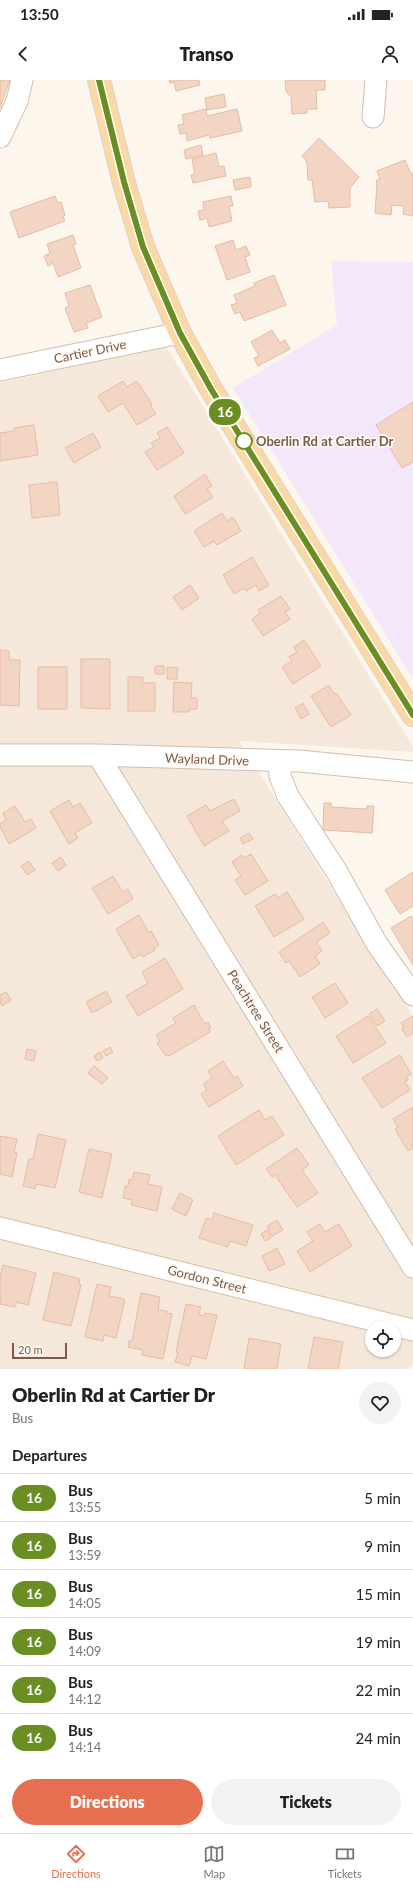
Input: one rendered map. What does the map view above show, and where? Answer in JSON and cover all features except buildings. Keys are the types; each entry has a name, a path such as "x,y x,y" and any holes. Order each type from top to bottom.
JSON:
{"main road":[{"path":"99,80 122,175 143,247 180,333 211,389 413,715"}],"street":[{"path":"0,137 17,101 22,80"},
{"path":"373,117 376,80"},
{"name":"Cartier Drive","path":"0,370 180,333"},
{"name":"Wayland Drive","path":"0,755 98,755 299,761 413,772"},
{"name":"Peachtree Street","path":"98,755 413,1267"},
{"path":"279,761 280,776 288,796 336,872 377,944 413,995"},
{"name":"Gordon Street","path":"0,1228 413,1330"}],"shaded area":[{"path":"331,261 413,262 413,679 233,388 337,325"},
{"path":"165,345 413,747 413,752 239,741 413,1016 413,1365 406,1369 0,1369 0,382"}],"bus line":[{"name":"16","path":"99,80 124,182 143,247 180,333 211,389 413,715"}],"place":[{"name":"Oberlin Rd at Cartier Dr","path":"244,441"}]}
